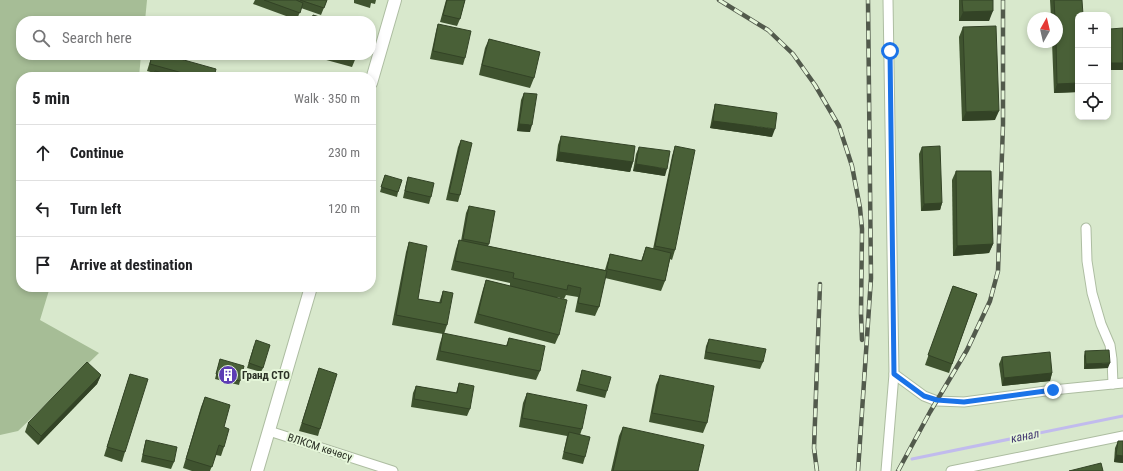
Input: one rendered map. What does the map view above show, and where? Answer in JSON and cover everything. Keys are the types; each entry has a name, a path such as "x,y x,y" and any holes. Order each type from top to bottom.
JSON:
{"main road":[{"path":"374,72 395,0"},
{"path":"257,471 310,292"}],"street":[{"path":"886,471 894,374 888,0"},
{"path":"1086,228 1087,261 1092,293 1101,324 1110,345 1113,384"},
{"path":"894,374 924,396 937,400 964,402 1053,390 1123,383"},
{"name":"ВЛКСМ көчөсү","path":"269,431 393,471"},
{"path":"951,471 1123,436"}],"green space":[{"path":"0,0 147,0 145,16 16,16 16,60 141,60 139,72 16,72 16,292 48,292 40,320 99,353 18,431 0,435"}],"building":[{"path":"264,0 296,0 303,3 300,13"},
{"path":"300,0 327,0 324,8"},
{"path":"447,0 465,0 460,19 443,15"},
{"path":"962,0 993,0 993,11 963,12"},
{"path":"1054,0 1082,0 1083,12 1075,12 1075,83 1057,84 1056,48 1063,48 1063,12 1055,12"},
{"path":"438,24 471,31 465,58 433,51"},
{"path":"996,26 999,111 966,112 963,27"},
{"path":"1123,28 1123,63 1111,63 1111,29"},
{"path":"489,39 540,52 534,78 482,65"},
{"path":"151,60 184,60 216,69 215,72 179,72 150,64"},
{"path":"524,93 537,94 532,125 519,124"},
{"path":"715,104 777,113 775,129 713,121"},
{"path":"561,136 635,146 633,162 559,152"},
{"path":"461,140 472,143 460,195 449,193"},
{"path":"675,146 695,150 675,250 655,246"},
{"path":"940,146 942,203 924,204 922,147"},
{"path":"639,147 670,151 667,169 636,164"},
{"path":"956,171 991,171 993,244 957,246"},
{"path":"385,175 402,180 398,192 381,187"},
{"path":"408,177 434,183 431,197 405,191"},
{"path":"469,206 495,211 489,244 463,239"},
{"path":"459,240 607,271 599,307 578,303 581,288 568,285 567,290 513,278 514,273 455,261"},
{"path":"409,242 427,246 418,299 441,303 443,291 453,293 447,325 396,315"},
{"path":"646,247 671,253 665,281 607,269 610,254 642,261"},
{"path":"486,280 567,300 559,335 478,314"},
{"path":"953,286 977,294 952,364 928,355"},
{"path":"443,333 507,346 509,338 545,346 540,371 440,351"},
{"path":"709,339 766,349 763,362 706,352"},
{"path":"256,340 270,345 263,368 249,363"},
{"path":"1109,350 1110,363 1086,364 1085,351"},
{"path":"1050,352 1052,373 1004,378 1002,357"},
{"name":"Гранд СТО","path":"220,359 244,366 240,381 216,374"},
{"path":"87,362 101,375 41,436 28,423"},
{"path":"319,368 337,374 320,429 302,423"},
{"path":"582,370 611,377 607,391 579,384"},
{"path":"130,374 148,379 125,452 107,447"},
{"path":"660,375 714,386 707,423 652,413"},
{"path":"459,383 474,386 470,409 414,399 416,386 457,393"},
{"path":"527,393 587,405 582,429 522,418"},
{"path":"205,397 230,405 224,427 229,429 224,447 219,445 212,467 186,459"},
{"path":"623,427 704,445 698,471 613,471"},
{"path":"569,432 590,437 585,457 564,452"},
{"path":"146,440 177,447 174,462 143,455"},
{"path":"1118,441 1123,441 1123,456 1116,455"},
{"path":"1101,463 1103,471 1069,471"}],"waterway":[{"name":"канал","path":"912,459 1123,416"}],"railway":[{"path":"719,0 768,30 793,54 815,85 839,126 852,166 860,208 862,229 862,340"},
{"path":"858,471 871,278 868,0"},
{"path":"898,471 930,412 967,350 990,301 998,271 1003,124 1003,0"},
{"path":"817,471 814,448 820,284"}],"place":[{"name":"Гранд СТО","path":"228,375"}],"route":[{"path":"890,51 894,374 924,396 937,400 964,402 1053,390"}]}
